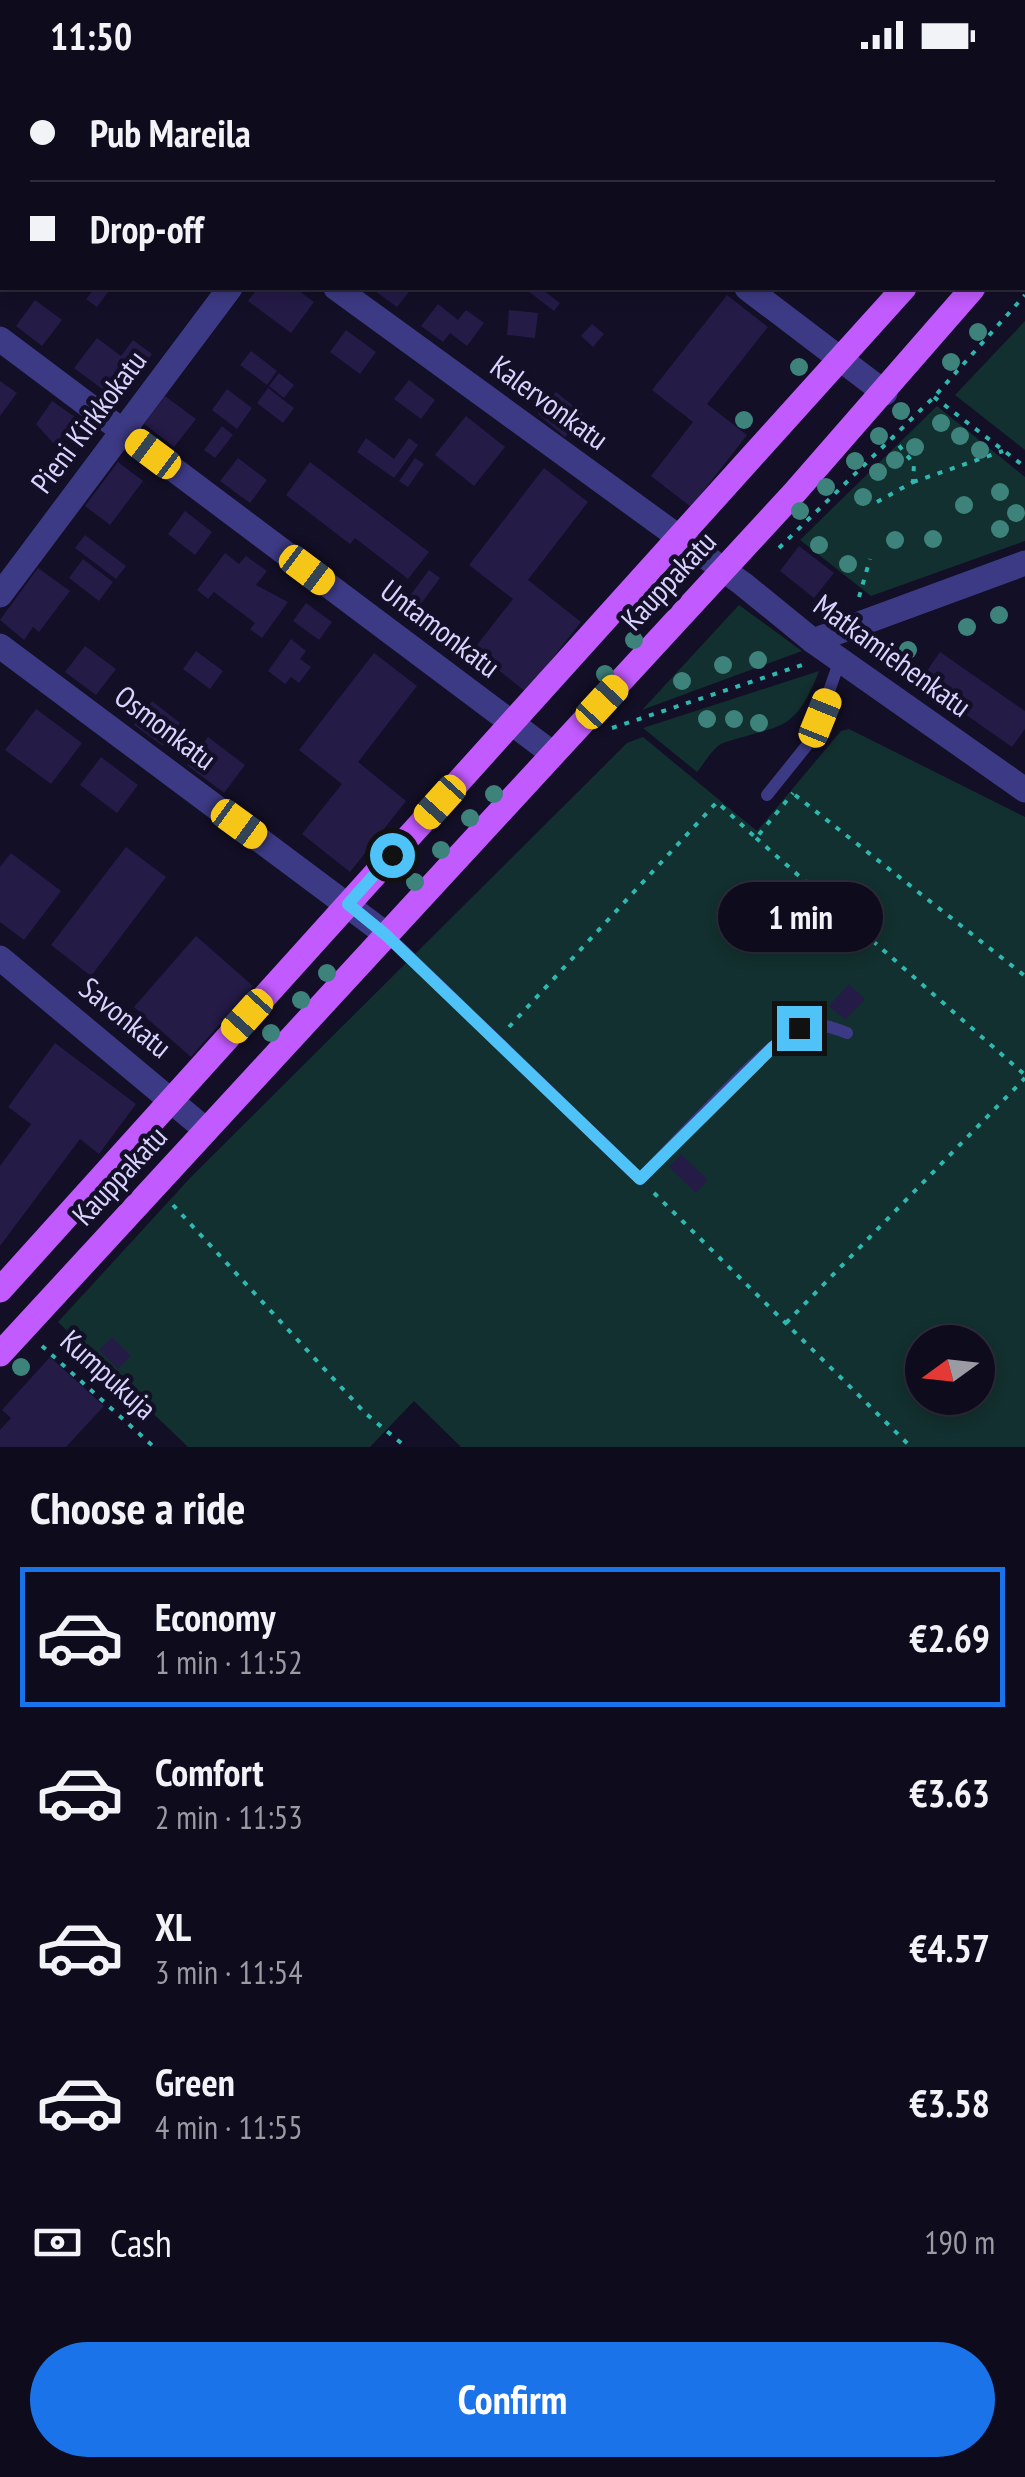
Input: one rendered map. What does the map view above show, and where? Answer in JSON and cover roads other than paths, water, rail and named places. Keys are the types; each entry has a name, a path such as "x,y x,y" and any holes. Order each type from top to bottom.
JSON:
{"main road":[{"name":"Kauppakatu","path":"0,1290 902,290"},
{"name":"Kauppakatu","path":"0,1354 723,571 971,290"},
{"path":"947,320 983,290"}],"street":[{"name":"Pieni Kirkkokatu","path":"0,594 228,290"},
{"name":"Kalervonkatu","path":"339,290 723,571"},
{"path":"750,290 885,392"},
{"name":"Untamonkatu","path":"0,339 554,754"},
{"path":"813,640 1025,564"},
{"name":"Matkamiehenkatu","path":"723,571 840,660 1025,790"},
{"name":"Osmonkatu","path":"0,646 386,935"},
{"name":"Savonkatu","path":"0,958 206,1130"}],"lane":[{"path":"767,794 812,738 840,660"},
{"path":"386,935 640,1179 773,1047 799,1028 822,1024 847,1033"}]}
